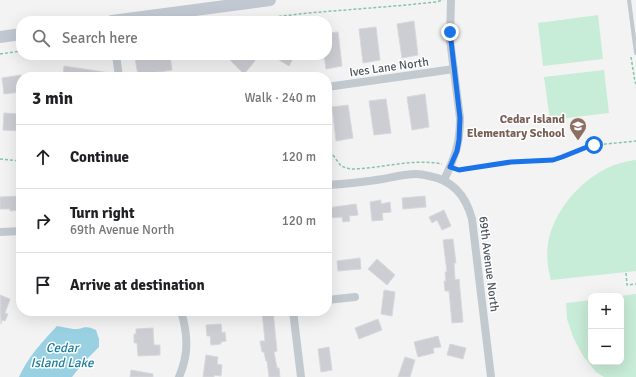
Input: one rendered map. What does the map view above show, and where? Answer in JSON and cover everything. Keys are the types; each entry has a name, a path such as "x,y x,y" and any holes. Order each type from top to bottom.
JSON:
{"main road":[{"path":"150,16 270,0"},
{"path":"0,37 16,35"}],"street":[{"path":"332,185 416,174 444,180 457,151 460,131 460,118 450,32 451,0"},
{"path":"117,60 118,72"},
{"name":"Ives Lane North","path":"332,86 454,70"},
{"name":"69th Avenue North","path":"444,180 454,187 465,200 471,213 491,377"},
{"path":"0,232 16,231"},
{"path":"332,299 355,297"},
{"path":"179,377 187,348 186,332 182,316"},
{"path":"295,316 301,377"}],"lane":[{"path":"628,0 636,53"}],"path":[{"path":"282,16 400,6 443,0"},
{"path":"0,54 16,51"},
{"path":"332,154 341,166 350,169 437,163 459,170 511,162 553,160 594,145 636,141"},
{"path":"0,159 16,160"},
{"path":"626,273 627,285 636,284"}],"green space":[{"path":"598,15 603,59 543,66 538,23"},
{"path":"604,70 609,113 550,120 544,77"},
{"path":"636,160 636,271 551,280 547,259 549,238 561,210 570,197 581,186 607,168"},
{"path":"636,294 636,377 604,377 596,372 590,365 624,365 624,296"},
{"path":"588,300 588,362 573,337 567,319 566,303"}],"water":[{"name":"Cedar Island Lake","path":"57,326 73,329 88,327 96,330 99,339 99,347 72,377 19,377 31,356"}],"building":[{"path":"414,21 418,55 402,58 397,24"},
{"path":"376,27 380,60 363,63 359,29"},
{"path":"338,32 342,66 326,69 325,60 332,60 332,33"},
{"path":"135,60 171,60 172,70 158,72 137,72"},
{"path":"230,60 255,61 246,72 242,72"},
{"path":"279,60 292,60 289,66"},
{"path":"64,66 103,72 63,72"},
{"path":"16,76 16,93 4,94 2,78"},
{"path":"425,94 429,127 412,130 407,97"},
{"path":"386,99 391,133 374,135 369,101"},
{"path":"348,105 353,138 336,141 332,107"},
{"path":"4,113 16,114 16,131 3,130"},
{"path":"16,196 16,210 0,209 0,197"},
{"path":"425,196 426,207 403,209 402,198"},
{"path":"381,200 381,204 390,202 391,212 382,213 383,220 372,221 370,202"},
{"path":"356,204 358,215 349,216 350,221 343,222 342,217 332,218 332,207"},
{"path":"444,210 451,226 442,230 437,220 432,223 429,217"},
{"path":"453,239 456,263 454,263 455,280 459,279 463,322 452,323 449,291 445,291 444,281 446,281 445,272 447,272 443,240"},
{"path":"360,258 361,269 338,271 337,261"},
{"path":"377,259 395,275 387,285 368,269"},
{"path":"384,290 395,292 392,316 381,314"},
{"path":"0,295 10,299 5,313 8,314 5,321 2,320 1,324"},
{"path":"262,316 274,316 277,351 274,352 280,377 269,377 267,361 264,352 262,352 260,341 265,341"},
{"path":"378,319 382,330 359,339 355,328"},
{"path":"221,324 222,333 225,332 226,341 221,342 221,344 211,345 210,336 207,336 206,325"},
{"path":"153,328 154,345 160,345 160,355 138,356 137,343 134,343 134,334 136,334 136,329"},
{"path":"438,336 441,347 433,348 434,353 418,357 414,342"},
{"path":"450,344 466,348 463,359 447,355"},
{"path":"329,347 332,370 321,372 318,349"},
{"path":"206,355 218,357 217,364 222,365 221,376 214,375 214,377 203,377"},
{"path":"405,357 415,360 410,377 398,377"},
{"path":"131,370 153,374 153,377 130,377"}],"place":[{"name":"Cedar Island Elementary School","path":"578,141"}],"route":[{"path":"450,32 460,118 460,131 457,151 450,167 459,170 511,162 553,160 594,145"}]}
